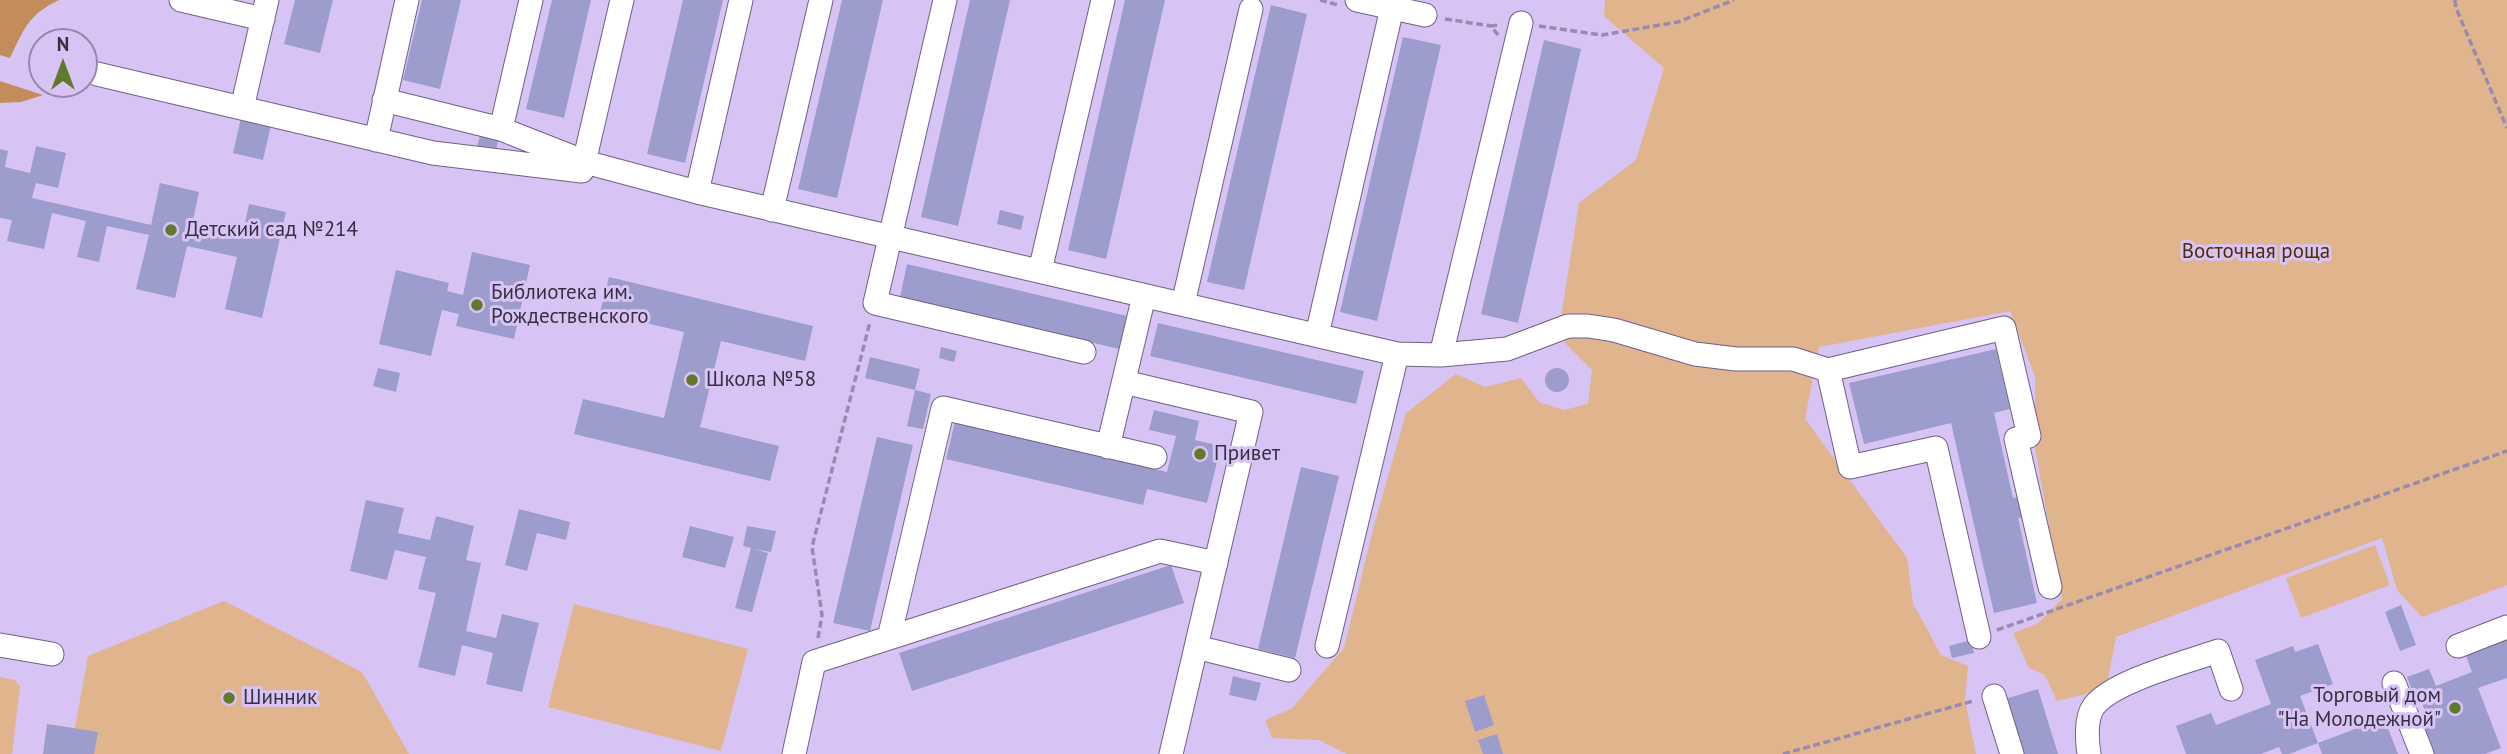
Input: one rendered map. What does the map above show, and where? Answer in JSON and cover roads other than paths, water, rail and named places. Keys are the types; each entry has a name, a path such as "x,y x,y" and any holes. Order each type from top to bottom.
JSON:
{"street":[{"path":"181,0 265,9 242,108"},
{"path":"376,139 408,0"},
{"path":"501,129 531,0"},
{"path":"584,166 622,0"},
{"path":"697,192 741,0"},
{"path":"772,210 821,0"},
{"path":"945,0 875,303 1084,352"},
{"path":"1040,271 1103,0"},
{"path":"1357,0 1425,15"},
{"path":"1317,335 1392,8"},
{"path":"1183,304 1251,9"},
{"path":"1441,355 1521,23"},
{"path":"98,74 433,153 584,166 1396,354 1441,355 1507,349 1568,326 1588,326 1614,330 1695,354 1736,359 1793,359 1828,370 2004,328 2029,436 2016,439 2050,587"},
{"path":"384,100 501,129 584,166"},
{"path":"1108,447 1144,296"},
{"path":"1327,646 1396,354"},
{"path":"1828,370 1850,467 1936,448 1979,636"},
{"path":"1124,382 1251,412 1171,754"},
{"path":"889,638 943,408 1155,457"},
{"path":"794,753 814,663 1160,551 1216,563"},
{"path":"2458,646 2507,627"},
{"path":"0,645 52,654"},
{"path":"1196,647 1289,670"},
{"path":"2089,754 2088,729 2092,708 2104,696 2124,684 2218,652 2231,689"},
{"path":"2395,682 2422,754"},
{"path":"1994,696 2012,754"}],"place":[{"name":"Детский сад №214","path":"171,230"},
{"name":"Библиотека им. Рождественского","path":"477,305"},
{"name":"Школа №58","path":"692,380"},
{"name":"Привет","path":"1200,454"},
{"name":"Шинник","path":"229,698"},
{"name":"Торговый дом \"На Молодежной\"","path":"2455,708"}],"park label":[{"name":"Восточная роща","path":"2256,252"}]}
